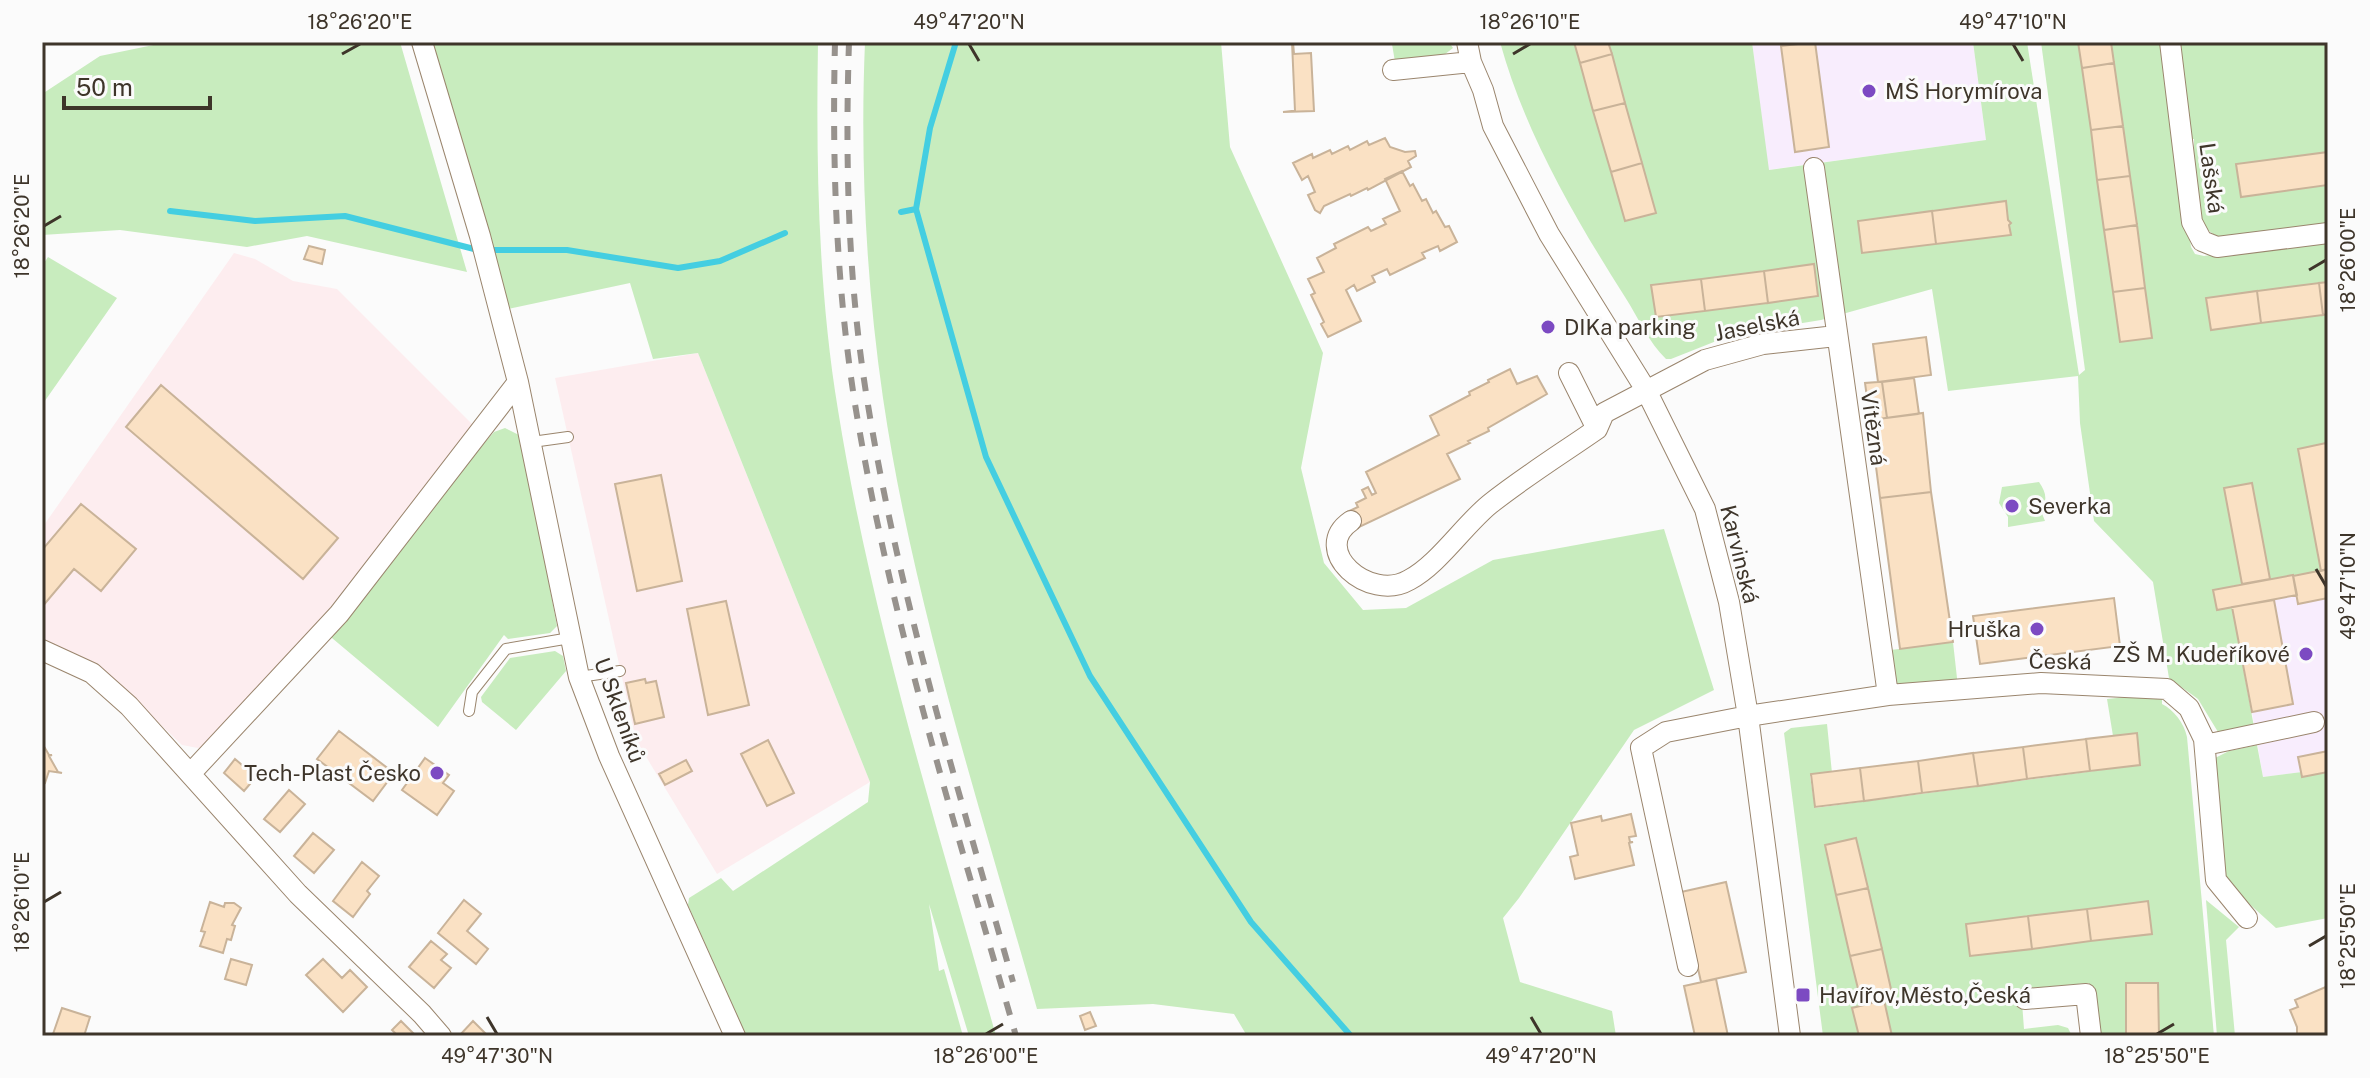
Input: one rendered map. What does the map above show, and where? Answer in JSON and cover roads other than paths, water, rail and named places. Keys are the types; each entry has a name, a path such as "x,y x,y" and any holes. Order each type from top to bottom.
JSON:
{"street":[{"name":"U Skleníků","path":"422,42 480,236 518,382 579,677 609,756 735,1036"},
{"name":"Lašská","path":"2170,42 2192,222 2202,241 2217,247 2328,233"},
{"path":"1393,70 1469,52"},
{"name":"Karvinská","path":"1469,52 1493,126 1549,234 1646,390 1705,509 1729,602 1748,716 1790,1036"},
{"name":"Vítězná","path":"1814,168 1888,695"},
{"name":"Jaselská","path":"1351,521 1344,526 1337,540 1339,557 1355,576 1379,587 1408,581 1489,505 1597,429 1604,413 1705,360 1763,344 1836,336"},
{"path":"1569,373 1597,429"},
{"path":"191,773 339,614 518,382"},
{"path":"42,650 92,673 129,706 298,894 441,1036"},
{"name":"Česká","path":"1688,966 1641,748 1666,732 1888,695 2041,683 2167,689 2189,708 2205,745 2216,880 2247,918"},
{"path":"2205,745 2314,722"},
{"path":"2025,999 2086,994 2091,1036"}],"lane":[{"path":"532,442 568,437"},
{"path":"469,711 472,692 506,649 570,638"},
{"path":"579,677 620,671"}],"waterway":[{"path":"956,42 930,128 916,209 986,457 1090,676 1251,922 1351,1036"},
{"path":"901,212 916,209"},
{"path":"170,211 255,221 345,216 478,250"},
{"path":"489,250 567,250 678,268 720,261 785,233"}],"railway":[{"path":"835,42 834,133 840,269 855,404 886,564 926,722 1016,1036"},
{"path":"849,42 847,133 852,270 868,405 914,624 1013,982"}],"place":[{"name":"MŠ Horymírova","path":"1869,91"},
{"name":"DIKa parking","path":"1548,327"},
{"name":"Severka","path":"2012,506"},
{"name":"Hruška","path":"2037,629"},
{"name":"ZŠ M. Kudeříkové","path":"2306,654"},
{"name":"Tech-Plast Česko","path":"437,773"},
{"name":"Havířov,Město,Česká","path":"1803,995"}]}
